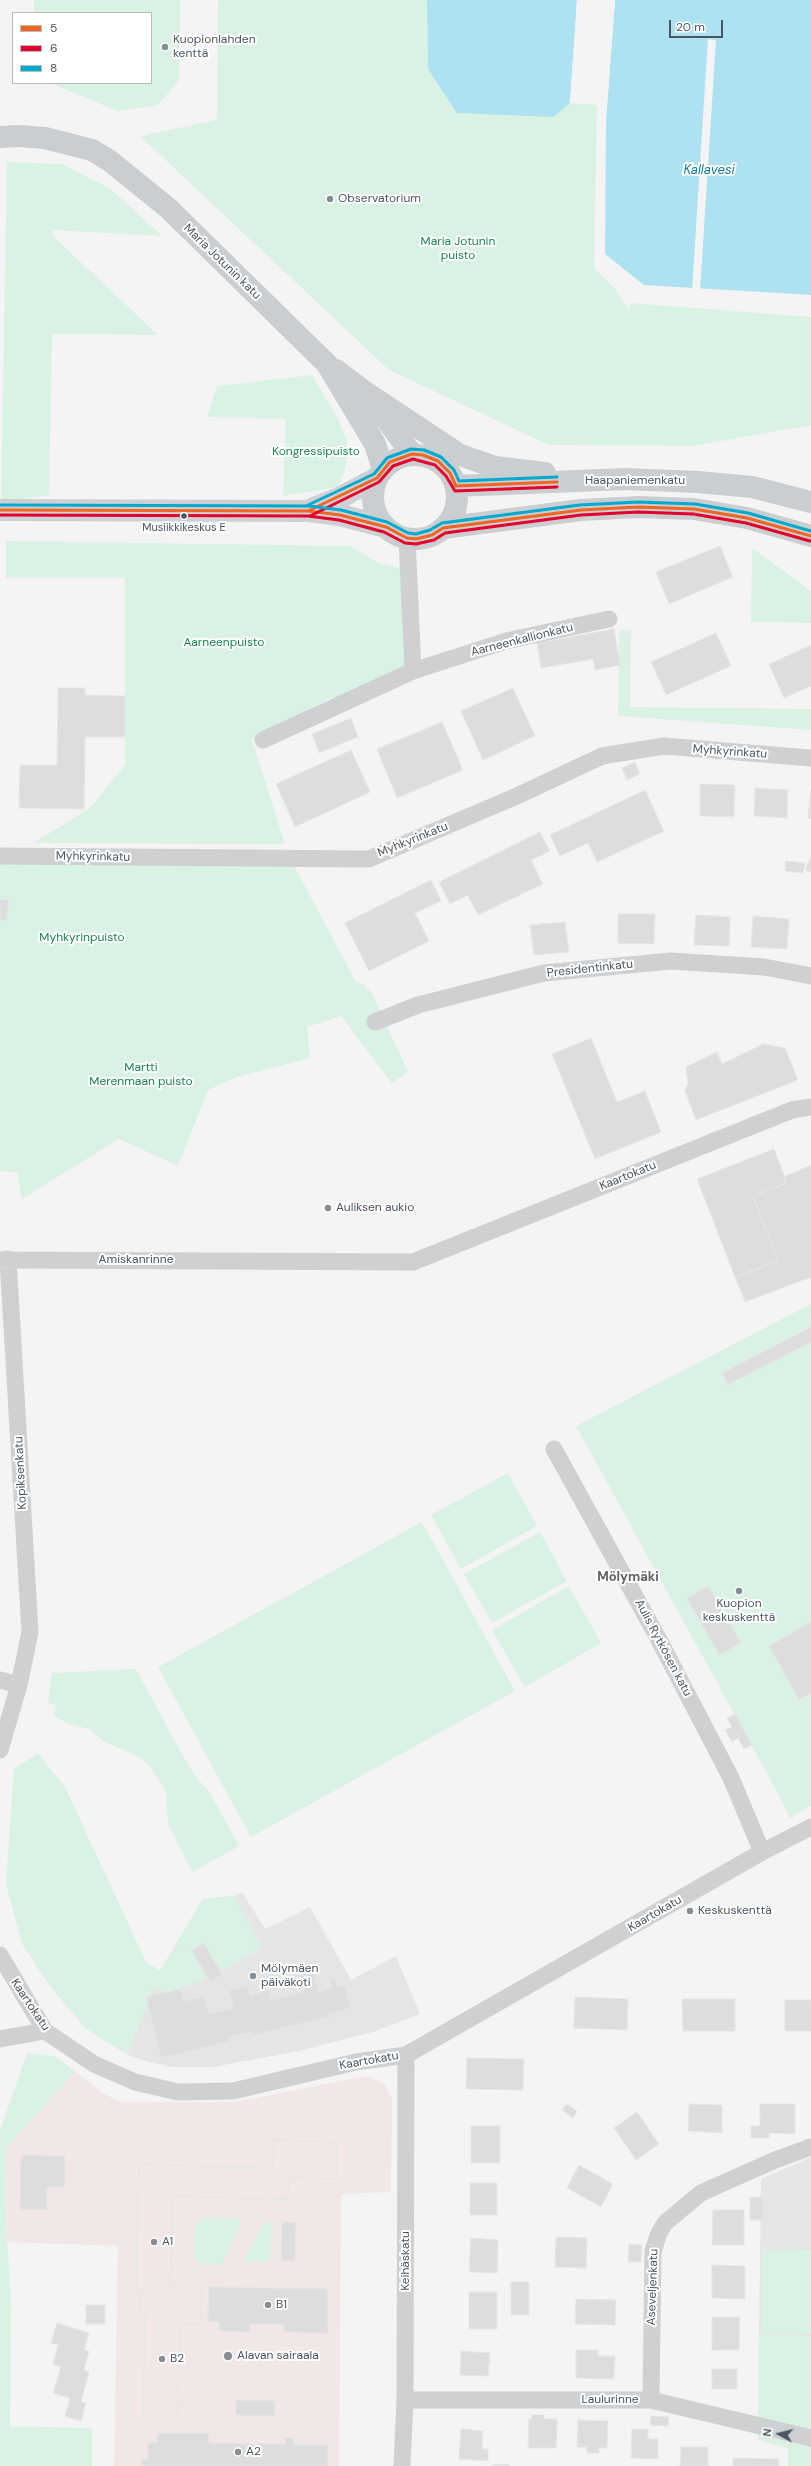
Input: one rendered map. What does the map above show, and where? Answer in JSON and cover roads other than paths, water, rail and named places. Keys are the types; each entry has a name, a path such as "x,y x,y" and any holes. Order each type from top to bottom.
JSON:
{"main road":[{"name":"Maria Jotunin katu","path":"0,137 18,136 72,143 92,150 110,161 168,208 327,364 375,444 380,474"},
{"path":"327,364 368,394 447,447 476,461 495,467 602,480"},
{"path":"368,394 412,454"},
{"path":"308,511 339,498 380,474 398,457 412,454 423,455 438,461 450,473 456,486 457,502 454,513 443,528"},
{"path":"380,474 373,500 377,514 386,527"},
{"name":"Haapaniemenkatu","path":"456,486 602,480 722,484 752,487 811,502"},
{"path":"0,510 308,511 340,515 386,527 407,538 424,538 443,528 581,510 638,507 694,509 747,518 811,536"}],"street":[{"path":"407,538 413,671"},
{"name":"Aarneenkallionkatu","path":"263,740 413,671 506,641 609,619"},
{"name":"Myhkyrinkatu","path":"0,856 369,859 518,796 602,756 664,746 811,758"},
{"name":"Presidentinkatu","path":"375,1022 418,1005 544,973 672,961 764,967 811,976"},
{"name":"Kaartokatu","path":"272,1260 413,1262 447,1250 792,1110 811,1107"},
{"name":"Amiskanrinne","path":"4,1260 272,1260"},
{"name":"Kopiksenkatu","path":"4,1260 30,1632 19,1685"},
{"name":"Aulis Rytkösen katu","path":"554,1449 658,1638 727,1771 762,1852"},
{"path":"0,1680 19,1685 0,1750"},
{"name":"Kaartokatu","path":"0,1955 45,2031 94,2064 135,2082 178,2092 233,2091 356,2062 406,2055 762,1852 811,1828"},
{"path":"0,2039 45,2031"},
{"name":"Keihäskatu","path":"402,2466 405,2400 406,2055"},
{"name":"Aseveljenkatu","path":"651,2400 653,2251 659,2233 665,2223 701,2193 775,2160 811,2147"},
{"name":"Laulurinne","path":"405,2400 651,2400 811,2438"}],"water":[{"path":"427,0 577,0 570,103 554,117 457,113 428,69"},
{"name":"Kallavesi","path":"615,0 811,0 811,295 644,285 605,254 606,121"}],"place":[{"name":"Kuopionlahden kenttä","path":"165,47"},
{"name":"Observatorium","path":"330,199"},
{"name":"Musiikkikeskus E","path":"184,516"},
{"name":"Auliksen aukio","path":"328,1208"},
{"name":"Kuopion keskuskenttä","path":"739,1591"},
{"name":"Keskuskenttä","path":"690,1911"},
{"name":"Mölymäen päiväkoti","path":"253,1976"},
{"name":"A1","path":"154,2242"},
{"name":"B1","path":"268,2305"},
{"name":"Alavan sairaala","path":"228,2356"},
{"name":"B2","path":"162,2359"},
{"name":"A2","path":"238,2452"}],"district":[{"name":"Mölymäki","path":"628,1578"}],"park label":[{"name":"Maria Jotunin puisto","path":"458,249"},
{"name":"Kongressipuisto","path":"316,452"},
{"name":"Aarneenpuisto","path":"224,643"},
{"name":"Myhkyrinpuisto","path":"82,938"},
{"name":"Martti Merenmaan puisto","path":"141,1075"}]}
